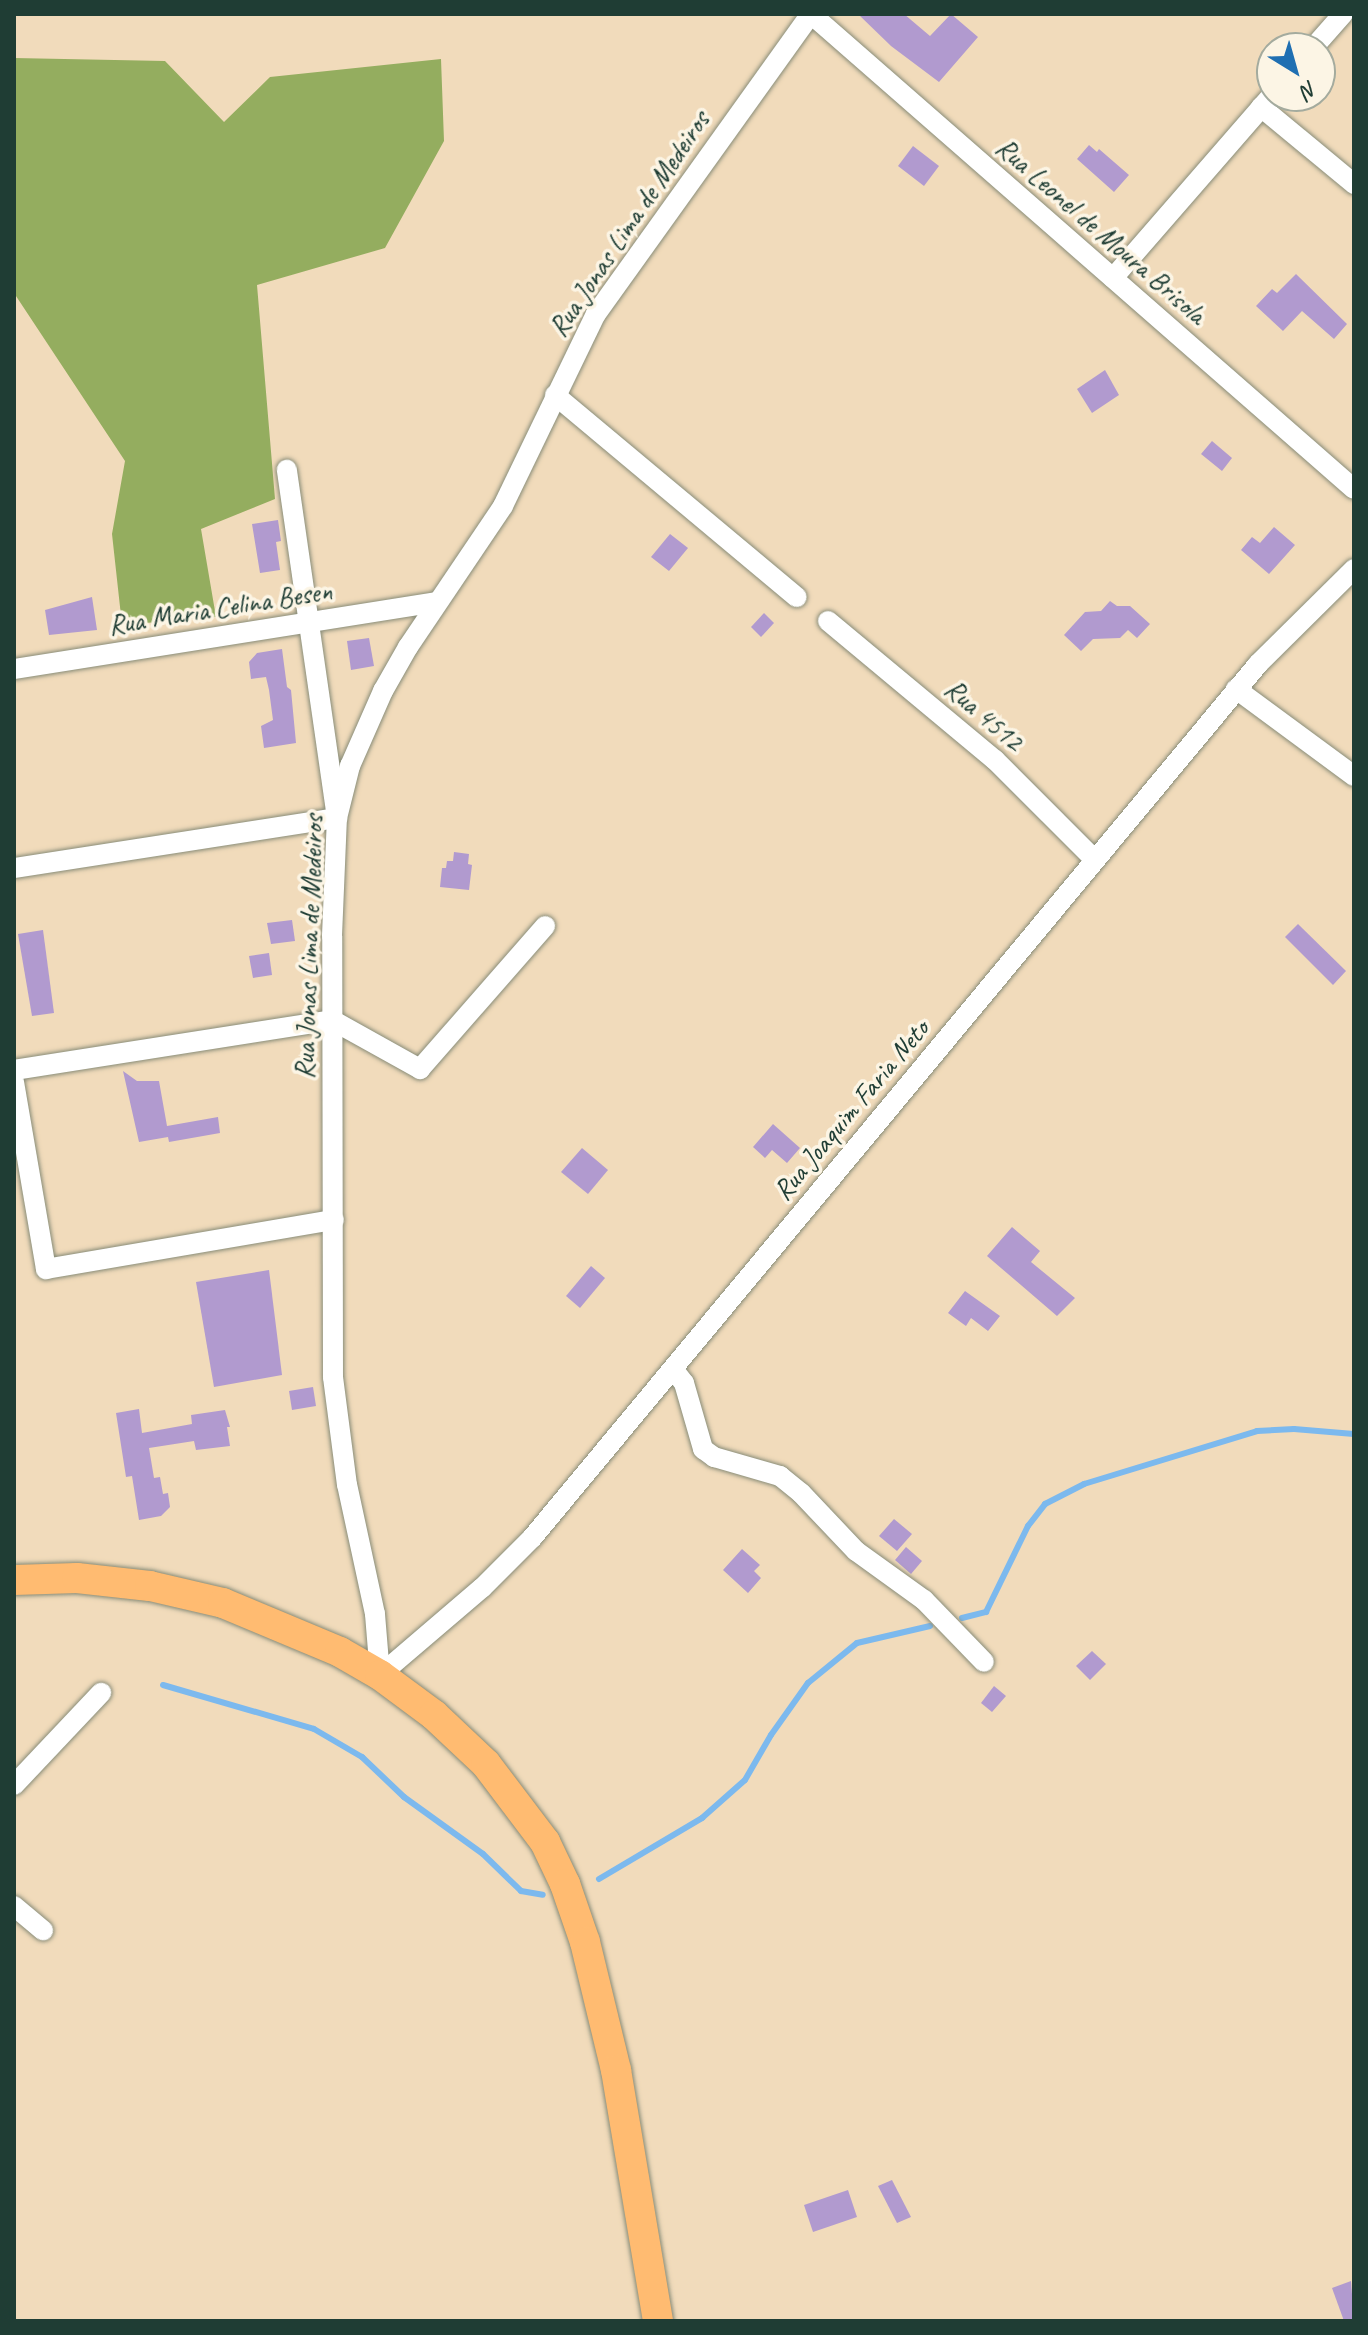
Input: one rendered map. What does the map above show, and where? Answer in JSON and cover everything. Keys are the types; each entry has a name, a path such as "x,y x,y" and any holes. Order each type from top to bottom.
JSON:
{"main road":[{"path":"14,1580 77,1578 150,1586 223,1603 340,1652 380,1675 434,1715 486,1764 545,1842 565,1884 585,1942 613,2055 658,2321"}],"street":[{"name":"Rua Leonel de Moura Brisola","path":"811,14 1354,489"},
{"name":"Rua Jonas Lima de Medeiros","path":"380,1675 375,1614 337,1427 333,1377 332,1020 337,818 362,734 436,602 503,506 578,347 620,277 811,14"},
{"path":"1327,32 1343,14"},
{"path":"1113,278 1257,112"},
{"path":"1279,112 1354,184"},
{"path":"555,395 797,597"},
{"path":"14,868 337,818 287,470"},
{"name":"Rua Joaquim Faria Neto","path":"380,1675 482,1588 532,1538 1236,689 1354,569"},
{"name":"Rua Maria Celina Besen","path":"14,669 436,602"},
{"name":"Rua 4512","path":"828,621 985,751 1095,860"},
{"path":"1236,689 1354,776"},
{"path":"14,1070 332,1020 420,1069 545,926"},
{"path":"14,1082 46,1269 334,1220"},
{"path":"673,1369 684,1383 703,1449 714,1457 780,1476 801,1493 856,1551 924,1600 984,1662"},
{"path":"14,1785 101,1693"},
{"path":"14,1906 43,1930"}],"green space":[{"path":"14,58 165,61 224,122 270,77 441,59 444,141 385,248 257,285 275,499 201,529 216,617 122,625 112,534 125,461 14,293"}],"building":[{"path":"858,14 904,14 930,36 951,14 978,37 939,82 891,46"},
{"path":"1089,145 1097,152 1099,149 1129,175 1114,192 1077,159"},
{"path":"913,146 939,166 924,186 898,166"},
{"path":"1296,274 1347,324 1334,339 1302,311 1283,331 1256,306 1272,289 1277,293"},
{"path":"1105,370 1119,395 1092,413 1077,389"},
{"path":"1212,441 1232,458 1222,471 1201,454"},
{"path":"278,520 281,541 276,542 280,570 260,573 252,524"},
{"path":"1274,527 1295,545 1269,574 1241,550 1252,537 1260,543"},
{"path":"670,534 688,548 669,571 651,557"},
{"path":"92,597 97,630 49,635 45,610"},
{"path":"1110,601 1117,606 1130,606 1150,624 1137,638 1128,630 1120,638 1093,639 1081,651 1064,635 1085,612 1101,611"},
{"path":"764,613 774,623 761,637 751,627"},
{"path":"369,638 374,666 351,670 347,641"},
{"path":"282,649 287,687 291,690 296,743 264,748 261,726 273,720 269,690 266,677 251,679 249,662 257,653"},
{"path":"454,852 469,854 468,864 472,865 469,890 440,887 442,868 446,868 447,861 453,861"},
{"path":"292,920 295,941 271,944 267,923"},
{"path":"1298,924 1346,971 1333,985 1285,937"},
{"path":"43,930 54,1013 32,1016 18,934"},
{"path":"269,953 272,975 253,978 249,956"},
{"path":"123,1071 137,1081 159,1081 167,1126 218,1117 220,1133 169,1142 168,1137 139,1142"},
{"path":"773,1124 800,1148 787,1163 772,1150 765,1158 753,1147"},
{"path":"582,1148 608,1170 588,1194 561,1172"},
{"path":"1012,1227 1040,1251 1031,1262 1075,1298 1057,1316 987,1256"},
{"path":"591,1266 605,1278 580,1308 566,1296"},
{"path":"269,1270 282,1375 214,1387 196,1282"},
{"path":"965,1291 1000,1316 988,1331 971,1318 966,1326 948,1313"},
{"path":"313,1387 316,1406 292,1410 289,1391"},
{"path":"139,1409 142,1433 192,1424 191,1415 225,1410 230,1427 227,1427 230,1446 196,1450 194,1441 149,1448 154,1478 160,1477 163,1494 168,1493 170,1507 161,1516 139,1520 132,1476 126,1477 116,1413"},
{"path":"894,1519 912,1534 897,1551 879,1536"},
{"path":"906,1547 922,1561 911,1574 895,1560"},
{"path":"742,1549 760,1565 754,1571 761,1578 748,1593 723,1570"},
{"path":"1092,1651 1106,1664 1090,1680 1076,1666"},
{"path":"994,1686 1006,1696 992,1712 981,1703"},
{"path":"892,2180 911,2217 897,2223 878,2186"},
{"path":"848,2190 857,2217 813,2232 804,2205"},
{"path":"1351,2281 1354,2321 1344,2321 1332,2288"}],"waterway":[{"path":"962,1618 986,1612 1028,1526 1045,1504 1084,1484 1257,1431 1294,1429 1354,1434"},
{"path":"599,1879 702,1818 745,1780 771,1735 808,1683 857,1643 930,1626"},
{"path":"163,1685 314,1729 362,1757 404,1797 483,1854 521,1891 543,1895"}]}
